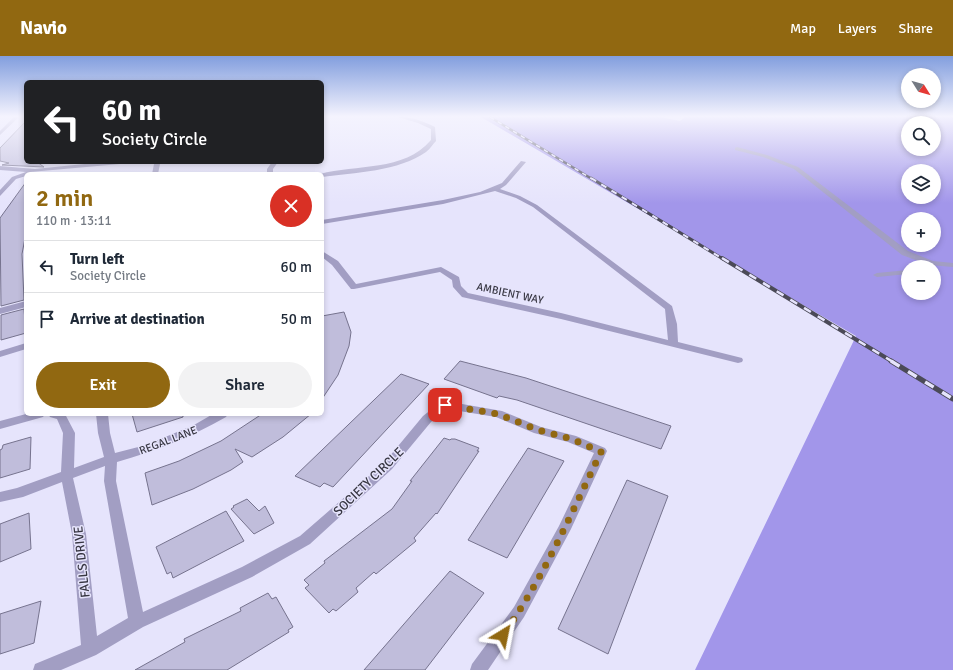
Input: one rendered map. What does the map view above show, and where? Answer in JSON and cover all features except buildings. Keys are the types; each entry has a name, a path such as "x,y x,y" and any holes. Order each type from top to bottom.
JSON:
{"street":[{"path":"324,175 403,162 431,148 432,146"},
{"path":"737,149 765,156 796,168 905,253 932,263 953,266"},
{"path":"324,222 443,202 495,189 504,184 523,162"},
{"path":"32,172 82,164"},
{"path":"100,171 104,164"},
{"path":"0,168 35,171"},
{"path":"0,194 14,178 24,175"},
{"path":"495,189 522,199 535,206 669,308 673,343"},
{"name":"AMBIENT WAY","path":"324,255 335,263 354,287 441,269 456,279 457,287 465,295 561,316 738,360"},
{"path":"941,268 953,266"},
{"path":"877,275 901,273"},
{"path":"0,311 24,305"},
{"path":"0,354 24,347"},
{"name":"SOCIETY CIRCLE","path":"41,670 90,649 137,622 247,572 305,540 378,476 427,419 445,405 498,414 538,430 572,439 601,452 564,529 519,612 478,670"},
{"path":"0,425 32,416"},
{"name":"FALLS DRIVE","path":"59,416 61,417 69,433 67,477 79,534 90,649"},
{"path":"102,416 104,433 111,459 110,481 137,622"},
{"name":"REGAL LANE","path":"111,459 164,442 198,428 219,416"},
{"path":"0,498 67,477 111,459"}],"shaded area":[{"path":"530,146 901,146 901,156 941,156 941,146 953,146 953,670 695,670 856,336"}],"railway":[{"path":"537,146 592,179"},
{"path":"591,178 723,259"},
{"path":"722,258 893,362"},
{"path":"891,361 953,399"}],"route":[{"path":"445,405 498,414 538,430 572,439 601,452 557,543 519,612 503,635"}]}
